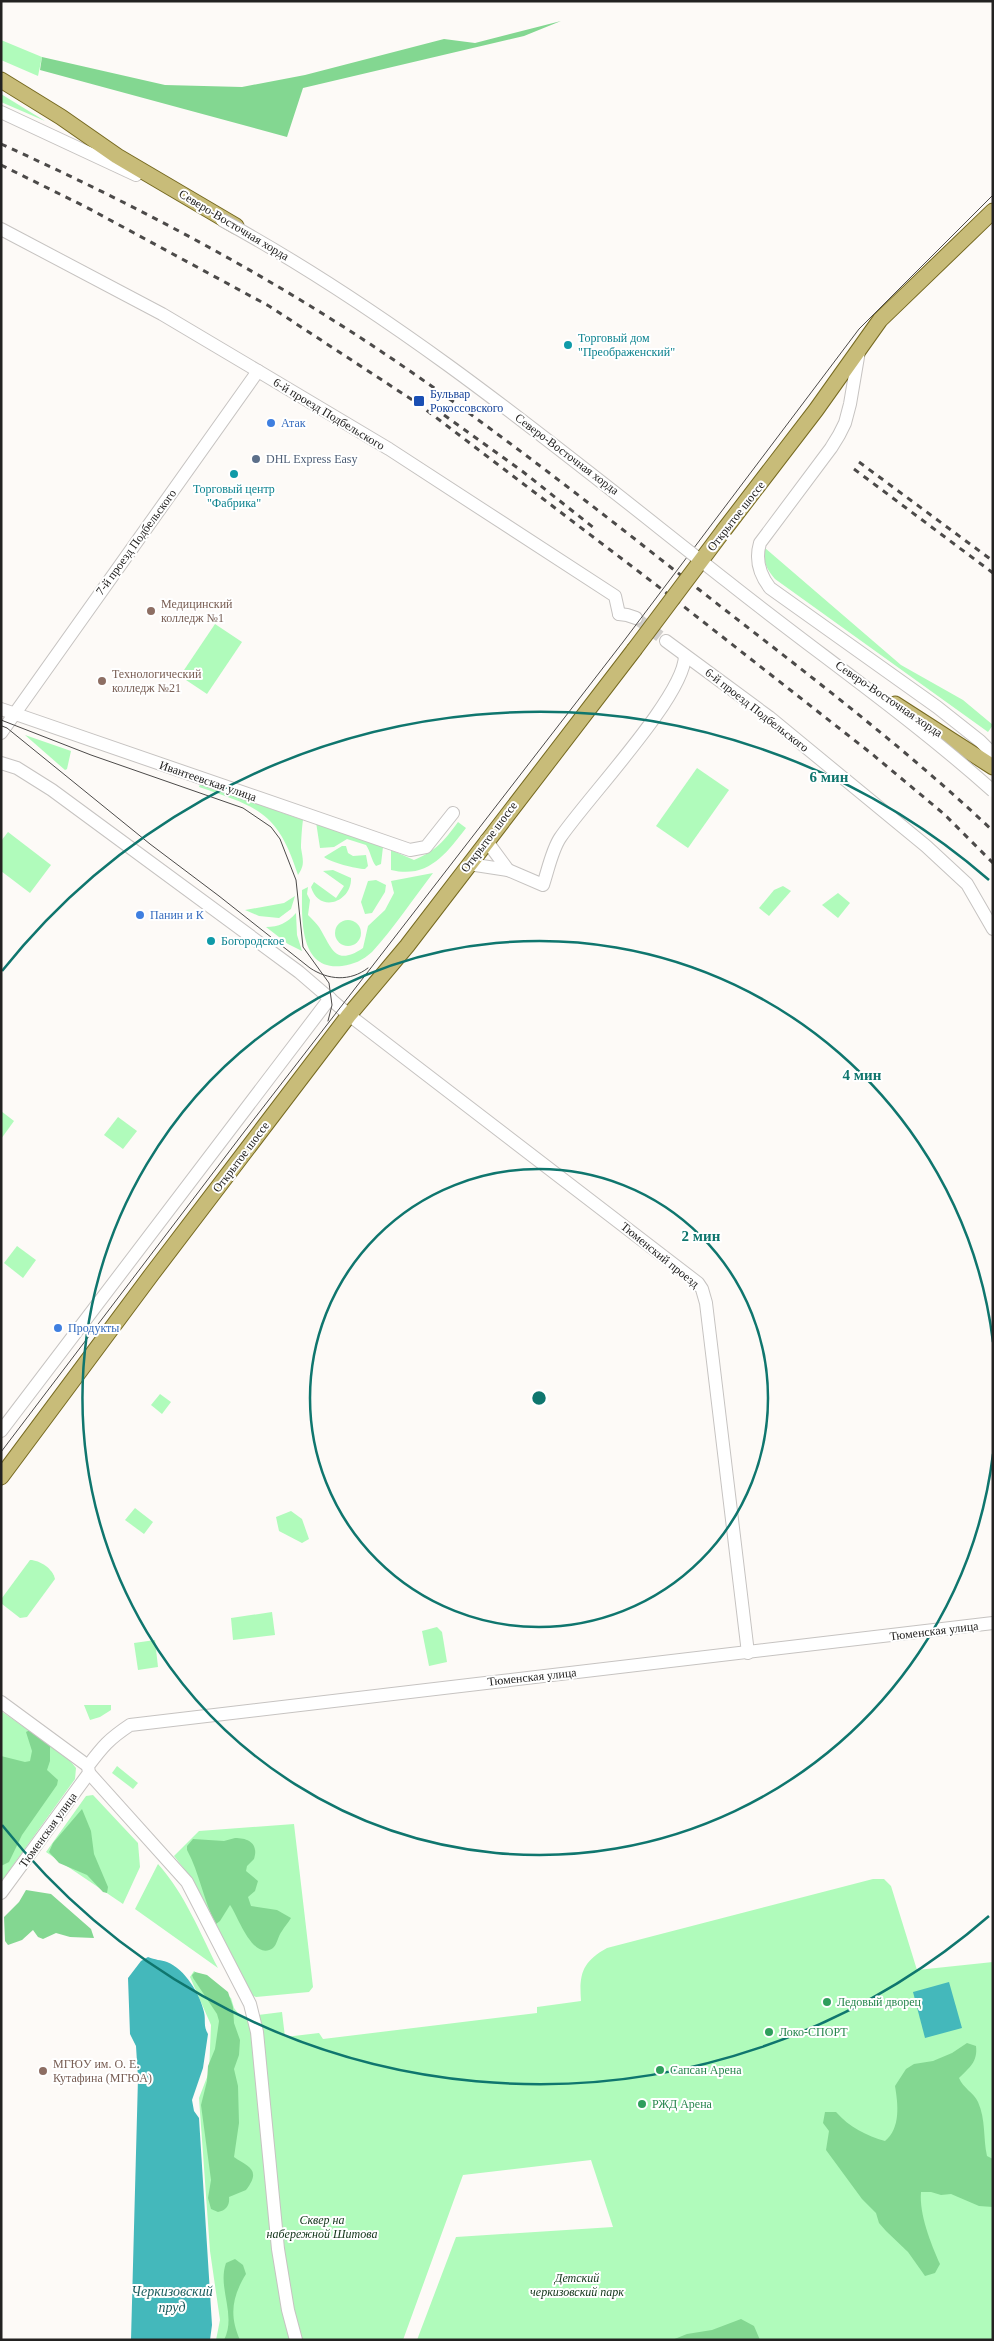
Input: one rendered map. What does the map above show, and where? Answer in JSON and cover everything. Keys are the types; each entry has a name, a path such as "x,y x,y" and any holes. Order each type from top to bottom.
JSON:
{"main road":[{"name":"Северо-Восточная хорда","path":"1,80 61,117 117,156 346,292 422,343 601,479 840,666 993,767"},
{"name":"Открытое шоссе","path":"1,1477 152,1274 349,1015 407,946 486,840 634,650 816,410 880,320 993,211"}],"street":[{"name":"Северо-Восточная хорда","path":"1,112 131,172 247,234 345,294 422,345 592,474 993,791"},
{"name":"6-й проезд Подбельского","path":"1,229 162,314 389,449 615,596 615,616 636,618"},
{"path":"859,349 845,423 831,448 760,543 757,561 760,571 770,588 936,706 980,741 993,754"},
{"name":"7-й проезд Подбельского","path":"1,733 258,371"},
{"name":"6-й проезд Подбельского","path":"666,641 768,717 926,846 967,884 993,929"},
{"path":"469,864 508,870 543,885 559,840 656,714 685,666 685,656"},
{"name":"Ивантеевская улица","path":"1,709 388,843 416,850 426,847 453,813"},
{"path":"1,763 17,768 52,790 299,972 349,1015"},
{"path":"486,840 508,870"},
{"path":"1,1431 330,998"},
{"name":"Тюменский проезд","path":"349,1015 698,1283 702,1289 748,1653"},
{"name":"Тюменская улица","path":"1,1893 110,1738 130,1725 993,1623"},
{"path":"1,1702 89,1769 187,1882 250,2004 257,2032 278,2249 288,2310 296,2340"}],"green space":[{"path":"561,21 524,36 303,88 287,137 40,70 42,57 165,85 242,87 305,75 444,39 475,43"},
{"path":"1,40 42,57 38,76 1,60"},
{"path":"1,94 45,121 1,102"},
{"path":"765,548 901,665 963,700 993,725 988,732 775,579 766,565 764,557"},
{"path":"215,624 242,642 207,694 180,676"},
{"path":"25,735 71,751 67,769 65,770"},
{"path":"697,768 729,790 688,848 656,826"},
{"path":"200,784 303,820 301,848 303,862 298,875 282,837 263,815 237,800 199,787"},
{"path":"316,822 383,847 381,864 376,866 366,845 347,839 334,847 320,848"},
{"path":"458,822 466,828 451,847 435,862 426,868 416,871 391,870 391,850 414,860 439,845"},
{"path":"8,832 51,865 30,893 1,871 1,841"},
{"path":"342,846 346,846 348,853 353,856 366,855 368,866 365,869 356,868 324,857"},
{"path":"333,870 351,878 350,886 341,899 327,902 315,895 311,887 314,882 336,898 344,886 323,871"},
{"path":"433,873 388,933 365,958 342,966 328,965 318,960 310,952 303,928 302,890 308,887 307,894 310,900 308,915 319,927 331,948 340,955 346,956 363,948 368,926 385,910 394,893 391,881"},
{"path":"376,880 386,885 385,892 372,913 365,914 361,902 368,881"},
{"path":"783,886 791,891 769,916 759,908 774,890"},
{"path":"838,893 850,903 838,918 822,905"},
{"path":"295,896 291,909 279,918 259,916 245,910 284,903"},
{"path":"296,913 297,935 302,951 288,944 266,927 282,924"},
{"path":"348,920 357,924 361,933 357,942 348,946 339,942 335,933 339,924"},
{"path":"1,1111 14,1121 1,1139"},
{"path":"118,1117 137,1131 123,1149 104,1135"},
{"path":"17,1246 36,1260 23,1278 4,1263"},
{"path":"160,1394 171,1402 162,1414 151,1405"},
{"path":"135,1508 153,1522 144,1534 125,1520"},
{"path":"291,1511 302,1519 309,1539 302,1543 279,1531 276,1517"},
{"path":"30,1560 46,1566 52,1572 55,1579 27,1617 20,1618 2,1604 2,1598"},
{"path":"272,1612 275,1635 233,1640 231,1618"},
{"path":"437,1627 442,1632 447,1662 429,1666 422,1631"},
{"path":"155,1640 158,1667 138,1670 134,1643"},
{"path":"84,1705 111,1705 111,1710 100,1717 90,1720"},
{"path":"1,1711 67,1757 76,1768 75,1779 1,1882"},
{"path":"30,1730 50,1746 50,1761 47,1770 58,1780 57,1785 22,1835 9,1862 1,1866 1,1756 25,1762 30,1761 32,1751 26,1732"},
{"path":"117,1766 138,1783 133,1789 112,1773"},
{"path":"93,1795 138,1843 140,1867 123,1904 46,1852 86,1796"},
{"path":"82,1809 91,1831 94,1854 108,1887 107,1893 103,1892 87,1875 59,1863 49,1852 53,1843"},
{"path":"294,1824 313,1987 309,1992 256,1997 251,1995 192,1879 174,1856 199,1831"},
{"path":"235,1838 248,1840 254,1845 255,1849 254,1859 247,1866 246,1871 258,1881 255,1891 248,1897 251,1906 277,1910 291,1918 274,1947 266,1951 259,1949 247,1936 230,1905 216,1924 187,1850 187,1846 193,1839 224,1841"},
{"path":"158,1864 184,1901 218,1968 135,1909"},
{"name":"РЖД Арена","path":"873,1879 884,1879 891,1886 917,1970 993,1962 993,2340 417,2340 456,2237 613,2227 591,2160 463,2175 403,2340 216,2340 220,2320 210,2251 199,2098 209,2072 211,2025 190,1977 194,1971 231,1998 234,2008 241,2017 282,2012 285,2037 319,2033 323,2039 537,2013 537,2007 581,2001 581,1983 584,1970 592,1958 607,1948"},
{"path":"26,1890 51,1894 91,1929 94,1938 70,1937 56,1933 43,1939 38,1937 33,1930 22,1940 8,1945 5,1941 4,1917 19,1902"},
{"path":"195,1972 207,1975 228,1992 233,2007 234,2023 240,2040 239,2055 234,2069 238,2086 239,2123 234,2157 248,2166 253,2173 251,2183 246,2190 229,2197 227,2207 218,2212 211,2209 208,2198 211,2180 201,2105 207,2081 208,2066 215,2049 219,2021 217,2014 193,1978 192,1975"},
{"path":"967,2043 976,2046 976,2056 972,2064 959,2078 976,2099 981,2109 987,2156 993,2159 993,2207 979,2206 951,2194 941,2195 921,2192 924,2219 940,2264 935,2273 925,2276 908,2252 879,2223 876,2213 862,2199 826,2150 829,2131 823,2123 825,2112 836,2112 859,2130 885,2141 890,2136 896,2123 897,2100 895,2086 906,2069 914,2064 933,2061 952,2053"},
{"path":"235,2259 243,2265 246,2274 235,2298 233,2314 240,2340 224,2340 229,2321 224,2272 226,2263"},
{"path":"741,2319 754,2326 760,2340 672,2340 687,2334 712,2330"}],"water":[{"name":"Черкизовский пруд","path":"148,1957 174,1965 186,1976 195,1990 205,2015 208,2034 203,2068 192,2100 194,2111 199,2118 212,2325 210,2340 131,2340 138,2078 136,2046 130,2034 128,1978 141,1961"},
{"path":"949,1982 962,2028 925,2038 913,1992"}],"tunnel":[{"path":"636,618 666,641"}],"tram line":[{"path":"1,1452 244,1132 623,642 859,329 993,195"},
{"path":"1,720 91,755 243,808 271,827 280,839 296,880 303,947 329,983 332,1005 328,1021"},
{"path":"2,726 7,728 150,844 310,968 324,975 339,978 354,976 368,968"}],"railway":[{"path":"1,144 110,195 216,251 320,312 420,378 560,481 811,676 922,767 993,831"},
{"path":"1,165 86,207 269,306 417,403 655,584 872,754 944,814 993,863"},
{"path":"444,415 522,471 594,528"},
{"path":"859,462 993,561"},
{"path":"854,469 993,573"}],"place":[{"name":"Торговый дом \"Преображенский\"","path":"568,345"},
{"name":"Бульвар Рокоссовского","path":"419,401"},
{"name":"Атак","path":"271,423"},
{"name":"DHL Express Easy","path":"256,459"},
{"name":"Торговый центр \"Фабрика\"","path":"234,474"},
{"name":"Медицинский колледж №1","path":"151,611"},
{"name":"Технологический колледж №21","path":"102,681"},
{"name":"Панин и К","path":"140,915"},
{"name":"Богородское","path":"211,941"},
{"name":"Продукты","path":"58,1328"},
{"name":"Ледовый дворец","path":"827,2002"},
{"name":"Локо-СПОРТ","path":"769,2032"},
{"name":"Сапсан Арена","path":"660,2070"},
{"name":"МГЮУ им. О. Е. Кутафина (МГЮА)","path":"43,2071"},
{"name":"РЖД Арена","path":"642,2104"}],"park label":[{"name":"Сквер на набережной Шитова","path":"322,2227"},
{"name":"Детский черкизовский парк","path":"577,2285"}]}
